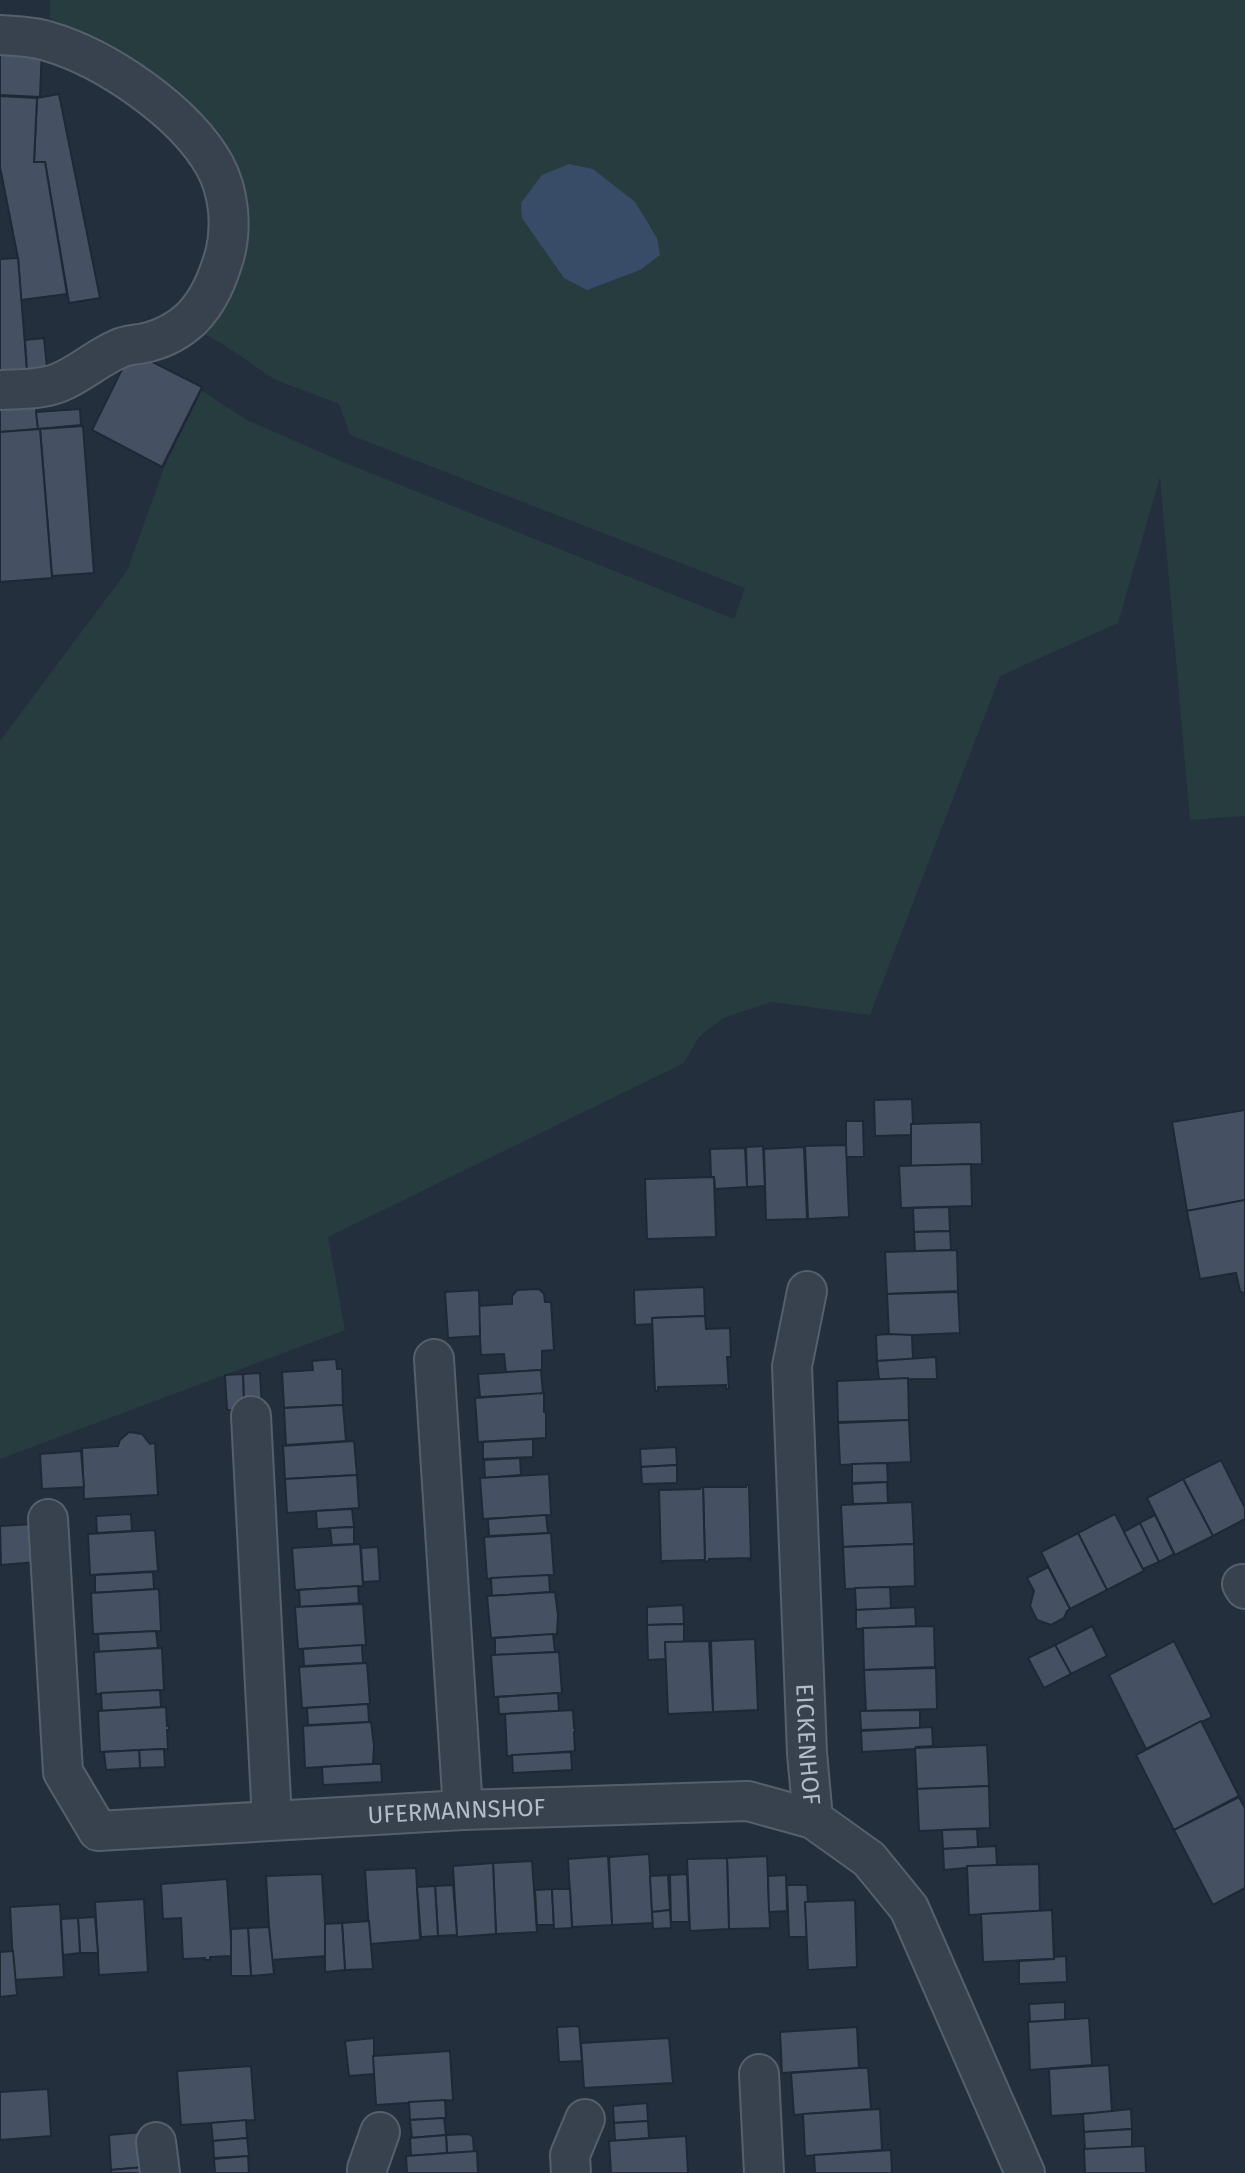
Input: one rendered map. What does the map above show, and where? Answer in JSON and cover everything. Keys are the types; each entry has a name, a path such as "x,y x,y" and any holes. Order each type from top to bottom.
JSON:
{"street":[{"path":"0,35 48,41 80,54 134,83 182,124 199,143 215,166 225,190 229,219 227,246 219,277 190,319 170,334 150,342 120,348 61,382 45,387 0,390"},
{"name":"EICKENHOF","path":"807,1291 792,1366 807,1739 813,1819 869,1859 909,1908 1025,2173"},
{"path":"434,1359 463,1811"},
{"path":"251,1416 272,1820"},
{"name":"UFERMANNSHOF","path":"48,1519 63,1772 98,1831 463,1811 748,1801 813,1819"},
{"path":"759,2074 764,2173"},
{"path":"571,2173 570,2155 585,2119"},
{"path":"367,2173 380,2132"}],"green space":[{"path":"50,0 1245,0 1245,816 1190,820 1160,477 1118,623 1000,676 870,1015 772,1002 723,1018 699,1037 684,1063 328,1237 345,1330 0,1459 0,741 127,571 164,468 202,391 247,420 343,462 734,619 745,588 350,435 339,404 274,379 201,332 239,279 245,200 169,91 50,18"}],"water":[{"path":"569,164 593,169 635,202 657,238 660,255 640,270 587,290 564,278 522,218 521,203 542,175"}],"building":[{"path":"0,46 42,47 40,97 0,95"},
{"path":"59,94 100,298 69,303 45,162 34,162 37,98"},
{"path":"0,96 37,98 34,162 45,162 67,294 21,300 18,258 0,167"},
{"path":"18,258 27,370 0,372 0,259"},
{"path":"44,338 47,368 27,370 25,340"},
{"path":"131,351 202,387 162,467 92,430"},
{"path":"36,405 38,429 0,432 0,407"},
{"path":"80,409 81,425 38,429 36,412"},
{"path":"83,426 94,573 52,576 40,429"},
{"path":"40,429 52,578 0,582 0,432"},
{"path":"912,1099 911,1135 875,1136 874,1100"},
{"path":"1245,1110 1245,1200 1187,1211 1172,1122"},
{"path":"846,1121 863,1121 864,1157 846,1157"},
{"path":"981,1122 982,1164 911,1166 911,1124"},
{"path":"846,1145 849,1217 808,1219 805,1146"},
{"path":"763,1146 765,1186 747,1187 746,1147"},
{"path":"804,1147 807,1219 766,1220 764,1149"},
{"path":"745,1148 747,1187 715,1189 714,1177 711,1177 710,1149"},
{"path":"971,1164 972,1206 901,1208 899,1166"},
{"path":"714,1177 716,1237 647,1239 645,1179"},
{"path":"1245,1200 1245,1294 1240,1291 1236,1273 1200,1279 1187,1211"},
{"path":"949,1207 950,1231 914,1232 913,1208"},
{"path":"950,1231 951,1250 915,1251 914,1232"},
{"path":"957,1250 958,1291 887,1294 885,1252"},
{"path":"704,1287 705,1316 652,1318 652,1324 635,1325 634,1290"},
{"path":"539,1289 544,1294 545,1302 551,1302 554,1350 542,1351 542,1370 506,1372 504,1354 481,1355 478,1306 512,1304 512,1296 517,1290"},
{"path":"479,1290 480,1336 448,1338 445,1292"},
{"path":"958,1292 960,1333 889,1336 887,1294"},
{"path":"705,1316 706,1329 730,1328 731,1357 727,1357 729,1389 726,1389 726,1385 658,1387 658,1391 655,1391 652,1318"},
{"path":"876,1335 912,1335 913,1360 877,1361"},
{"path":"936,1357 937,1379 879,1379 877,1361"},
{"path":"336,1359 337,1369 342,1369 343,1405 284,1408 282,1372 313,1370 312,1361"},
{"path":"541,1370 543,1394 480,1397 478,1374"},
{"path":"260,1373 262,1408 244,1410 243,1374"},
{"path":"243,1374 244,1410 227,1410 225,1375"},
{"path":"908,1378 909,1420 838,1422 837,1381"},
{"path":"544,1393 546,1438 478,1442 475,1398"},
{"path":"343,1405 346,1441 286,1445 284,1408"},
{"path":"909,1420 911,1462 840,1465 838,1423"},
{"path":"129,1432 142,1434 150,1444 155,1443 158,1495 84,1499 82,1448 118,1446 120,1440"},
{"path":"533,1439 533,1457 483,1459 483,1442"},
{"path":"354,1441 357,1475 285,1479 283,1446"},
{"path":"676,1447 677,1465 641,1467 640,1449"},
{"path":"81,1451 84,1487 42,1489 40,1454"},
{"path":"520,1458 521,1475 485,1478 484,1460"},
{"path":"1221,1460 1245,1508 1245,1519 1213,1536 1183,1479"},
{"path":"887,1463 888,1482 852,1483 852,1464"},
{"path":"677,1465 677,1483 642,1484 641,1467"},
{"path":"549,1474 551,1515 483,1519 480,1478"},
{"path":"357,1475 359,1508 287,1513 285,1479"},
{"path":"1183,1479 1213,1536 1175,1555 1147,1498"},
{"path":"887,1482 888,1503 853,1504 852,1484"},
{"path":"749,1485 751,1560 709,1559 705,1562 703,1487"},
{"path":"701,1487 705,1562 661,1563 659,1488"},
{"path":"912,1502 914,1544 843,1547 841,1505"},
{"path":"352,1509 354,1527 317,1529 316,1511"},
{"path":"131,1514 132,1531 97,1533 96,1516"},
{"path":"1115,1514 1144,1571 1107,1590 1078,1533"},
{"path":"546,1515 548,1533 489,1536 488,1519"},
{"path":"1155,1515 1174,1554 1159,1562 1139,1523"},
{"path":"1140,1523 1159,1562 1143,1569 1124,1532"},
{"path":"34,1524 37,1562 1,1565 0,1526"},
{"path":"354,1527 354,1544 332,1545 330,1528"},
{"path":"155,1530 158,1571 90,1575 88,1534"},
{"path":"551,1533 554,1575 487,1579 484,1537"},
{"path":"1078,1533 1107,1590 1070,1609 1041,1552"},
{"path":"360,1544 363,1586 295,1590 292,1548"},
{"path":"914,1544 915,1586 845,1589 843,1547"},
{"path":"378,1547 380,1581 363,1582 361,1548"},
{"path":"1048,1567 1070,1609 1064,1618 1051,1625 1037,1620 1030,1606 1034,1591 1027,1578"},
{"path":"153,1572 154,1589 95,1593 95,1575"},
{"path":"549,1575 550,1592 492,1596 491,1578"},
{"path":"358,1586 359,1603 300,1607 299,1590"},
{"path":"890,1587 891,1609 856,1610 855,1588"},
{"path":"159,1589 161,1631 93,1634 91,1593"},
{"path":"555,1592 557,1634 491,1638 487,1596"},
{"path":"363,1604 366,1645 298,1649 295,1607"},
{"path":"683,1605 684,1624 647,1625 647,1607"},
{"path":"915,1607 916,1626 856,1629 856,1610"},
{"path":"684,1624 684,1642 665,1642 666,1659 648,1660 647,1625"},
{"path":"934,1626 935,1667 864,1670 863,1628"},
{"path":"1092,1626 1107,1656 1071,1674 1055,1645"},
{"path":"156,1631 158,1648 99,1652 98,1634"},
{"path":"553,1634 555,1652 495,1655 495,1638"},
{"path":"755,1639 758,1710 713,1712 711,1641"},
{"path":"709,1641 713,1712 668,1714 665,1642"},
{"path":"1174,1641 1212,1717 1146,1749 1109,1675"},
{"path":"362,1645 363,1663 304,1666 303,1649"},
{"path":"1055,1645 1071,1674 1044,1688 1028,1658"},
{"path":"162,1648 164,1690 96,1694 94,1652"},
{"path":"559,1652 562,1693 494,1697 491,1655"},
{"path":"367,1663 370,1704 302,1708 299,1667"},
{"path":"936,1668 937,1709 866,1711 864,1670"},
{"path":"160,1690 161,1707 102,1711 101,1693"},
{"path":"558,1693 559,1711 499,1714 498,1697"},
{"path":"368,1704 369,1722 308,1725 307,1708"},
{"path":"166,1707 167,1726 169,1725 168,1749 100,1752 98,1711"},
{"path":"573,1710 576,1728 575,1751 507,1756 505,1714"},
{"path":"920,1710 920,1728 861,1730 860,1711"},
{"path":"1201,1721 1239,1796 1174,1830 1136,1755"},
{"path":"371,1722 373,1764 305,1768 303,1726"},
{"path":"932,1727 933,1746 862,1752 861,1731"},
{"path":"987,1745 989,1786 917,1789 915,1748"},
{"path":"164,1749 165,1767 140,1768 139,1750"},
{"path":"139,1750 140,1768 106,1770 104,1752"},
{"path":"571,1752 572,1770 513,1773 512,1755"},
{"path":"381,1764 382,1782 323,1785 322,1767"},
{"path":"989,1786 990,1828 919,1831 917,1789"},
{"path":"1239,1797 1245,1808 1245,1888 1213,1905 1174,1830"},
{"path":"977,1829 978,1847 943,1849 942,1830"},
{"path":"996,1846 997,1865 944,1870 943,1849"},
{"path":"649,1854 653,1923 612,1925 609,1857"},
{"path":"608,1856 612,1925 572,1927 568,1859"},
{"path":"767,1856 770,1928 729,1929 727,1858"},
{"path":"727,1858 729,1929 690,1931 687,1859"},
{"path":"532,1861 537,1932 496,1934 493,1863"},
{"path":"493,1863 496,1934 457,1937 453,1866"},
{"path":"1039,1864 1040,1911 969,1915 967,1866"},
{"path":"416,1868 420,1940 370,1944 365,1870"},
{"path":"322,1874 327,1956 271,1960 266,1876"},
{"path":"687,1874 689,1922 671,1922 670,1875"},
{"path":"668,1875 670,1910 652,1912 650,1876"},
{"path":"786,1875 787,1911 769,1912 768,1876"},
{"path":"227,1879 232,1956 210,1957 210,1960 183,1959 181,1918 163,1919 161,1884"},
{"path":"453,1885 457,1935 438,1936 435,1886"},
{"path":"787,1885 807,1885 807,1937 789,1937"},
{"path":"435,1886 438,1936 421,1937 417,1887"},
{"path":"552,1889 554,1925 537,1925 535,1890"},
{"path":"552,1889 570,1889 572,1928 554,1929"},
{"path":"144,1899 148,1972 99,1975 95,1902"},
{"path":"855,1900 857,1967 808,1970 805,1902"},
{"path":"60,1904 64,1977 14,1980 10,1907"},
{"path":"670,1910 671,1928 653,1929 652,1912"},
{"path":"1052,1910 1054,1959 983,1962 981,1914"},
{"path":"95,1917 98,1953 80,1953 78,1918"},
{"path":"78,1918 80,1953 63,1955 61,1919"},
{"path":"369,1921 373,1969 345,1970 342,1923"},
{"path":"342,1923 345,1970 325,1972 325,1924"},
{"path":"269,1927 274,1974 251,1976 248,1928"},
{"path":"248,1928 251,1976 231,1976 231,1929"},
{"path":"13,1951 17,1995 0,1997 0,1952"},
{"path":"1066,1956 1067,1982 1019,1984 1019,1961"},
{"path":"1065,2002 1065,2020 1030,2022 1029,2004"},
{"path":"1089,2018 1092,2065 1030,2070 1028,2022"},
{"path":"579,2026 582,2061 559,2062 557,2027"},
{"path":"857,2027 859,2068 782,2073 780,2032"},
{"path":"374,2038 374,2074 349,2076 345,2041"},
{"path":"669,2038 673,2083 584,2088 581,2043"},
{"path":"450,2051 453,2100 376,2105 373,2056"},
{"path":"1109,2065 1112,2112 1051,2116 1049,2069"},
{"path":"251,2066 255,2120 181,2125 177,2071"},
{"path":"868,2068 871,2109 794,2115 791,2073"},
{"path":"48,2089 51,2136 0,2140 0,2092"},
{"path":"445,2100 446,2118 410,2120 409,2102"},
{"path":"647,2103 648,2121 614,2123 613,2106"},
{"path":"880,2109 882,2150 805,2156 803,2114"},
{"path":"1131,2109 1132,2129 1084,2132 1083,2114"},
{"path":"444,2118 446,2135 412,2138 410,2120"},
{"path":"246,2120 247,2138 213,2141 211,2123"},
{"path":"648,2121 649,2138 615,2141 614,2123"},
{"path":"1132,2129 1132,2147 1085,2150 1084,2132"},
{"path":"142,2132 144,2167 111,2170 109,2135"},
{"path":"469,2134 473,2137 474,2152 447,2153 446,2135"},
{"path":"446,2135 447,2153 411,2156 410,2138"},
{"path":"686,2136 688,2173 611,2173 609,2141"},
{"path":"247,2138 249,2156 214,2158 213,2141"},
{"path":"1145,2146 1146,2173 1085,2173 1084,2149"},
{"path":"891,2150 892,2173 815,2173 814,2155"},
{"path":"477,2151 478,2173 407,2173 406,2156"},
{"path":"248,2156 249,2173 215,2173 214,2159"},
{"path":"144,2167 144,2173 111,2173 111,2170"}]}
